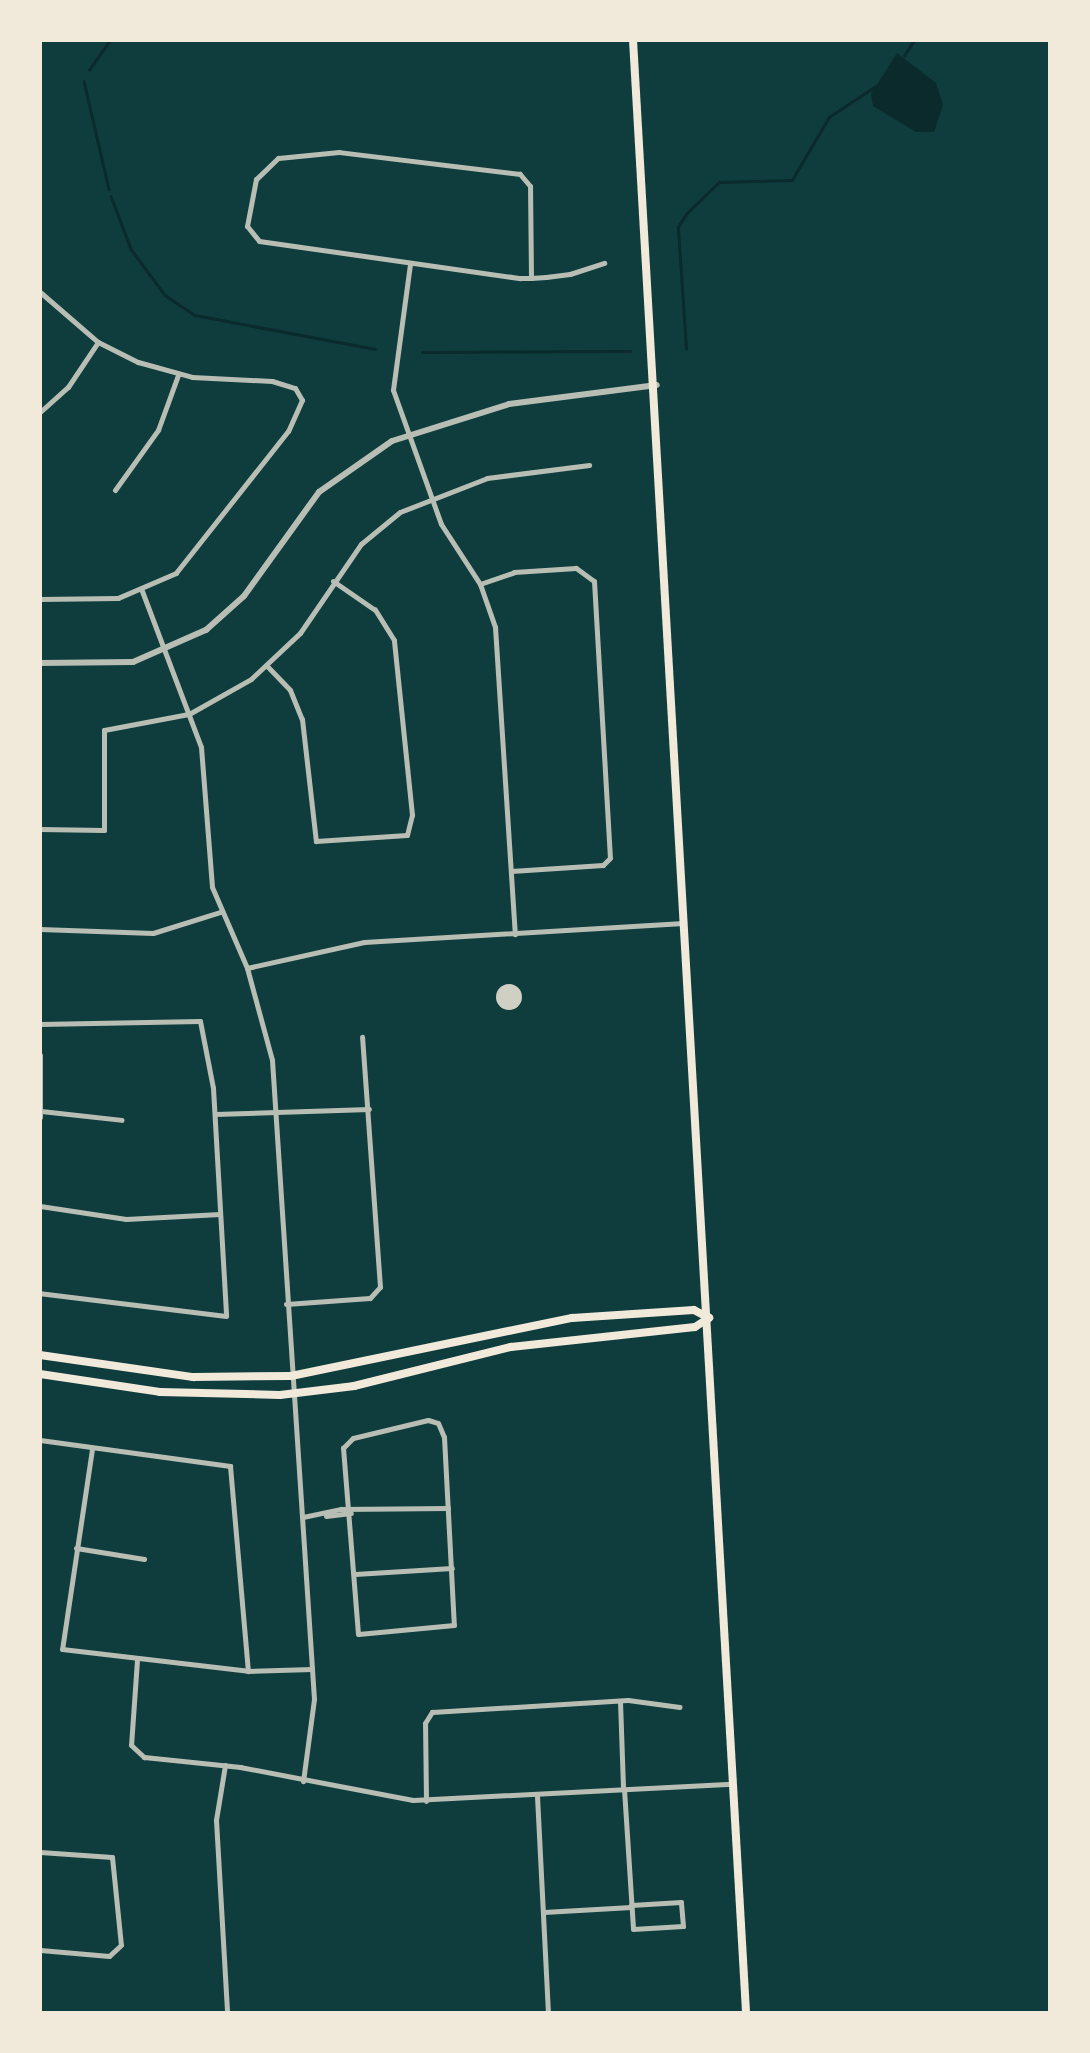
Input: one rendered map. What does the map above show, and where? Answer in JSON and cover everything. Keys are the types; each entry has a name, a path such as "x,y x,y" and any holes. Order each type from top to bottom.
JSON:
{"main road":[{"path":"633,40 710,1318 746,2013"},
{"path":"40,1355 193,1377 291,1376 572,1318 694,1310 710,1318"},
{"path":"40,1374 209,1396 292,1394 354,1386 512,1348 695,1327 710,1318"}],"street":[{"path":"530,278 530,186 520,174 365,153 288,155 259,174 247,226 259,241 530,278 604,263"},
{"path":"410,264 392,379 431,498 480,584 497,643 516,934"},
{"path":"40,292 98,342 178,374 262,379 301,395 288,431 246,477 199,552 142,591 105,600 40,599"},
{"path":"40,412 68,388 98,342"},
{"path":"115,490 158,430 178,374"},
{"path":"40,663 110,665 165,652 206,630 244,596 289,526 329,482 407,434 509,404 656,385"},
{"path":"40,829 104,830 104,730 189,714 268,666 313,617 333,581 378,528 431,498 487,478 589,464"},
{"path":"480,584 514,572 576,568 594,581 610,858 603,865 510,871"},
{"path":"268,666 290,690 302,719 316,841 406,836 412,815 394,640 375,610 333,581"},
{"path":"142,591 201,747 208,864 220,912 247,968 269,1043 312,1669 314,1730 304,1780"},
{"path":"40,928 154,933 220,912"},
{"path":"247,968 364,942 684,923"},
{"path":"40,1024 200,1020 215,1114 226,1316 40,1293"},
{"path":"286,1304 370,1298 378,1291 362,1037"},
{"path":"40,1055 40,1114 122,1120"},
{"path":"215,1114 369,1108"},
{"path":"40,1206 126,1219 220,1214"},
{"path":"428,1420 443,1431 454,1623 449,1630 358,1634 351,1513 346,1444 428,1420"},
{"path":"40,1440 232,1468 248,1670"},
{"path":"92,1449 62,1650 248,1670 312,1669"},
{"path":"303,1518 448,1508"},
{"path":"76,1548 144,1558"},
{"path":"354,1574 452,1568"},
{"path":"137,1660 133,1751 426,1800 732,1784"},
{"path":"426,1800 429,1713 620,1701 680,1707"},
{"path":"543,1912 631,1906 681,1902 683,1926 632,1929 631,1906 624,1789 620,1701"},
{"path":"225,1765 216,1820 226,2013"},
{"path":"537,1795 548,2013"},
{"path":"40,1852 114,1859 122,1945 109,1956 40,1950"}],"water":[{"path":"897,53 936,83 943,105 934,132 916,132 873,106 871,94"}],"building":[{"path":"509,984 518,988 522,997 518,1006 509,1010 500,1006 496,997 500,988"}],"waterway":[{"path":"904,56 914,40"},
{"path":"89,70 109,41"},
{"path":"84,81 109,189"},
{"path":"686,349 678,227 686,214 719,182 792,180 829,117 876,86"},
{"path":"111,196 131,249 165,295 195,315 375,349"},
{"path":"422,352 630,351"}]}
